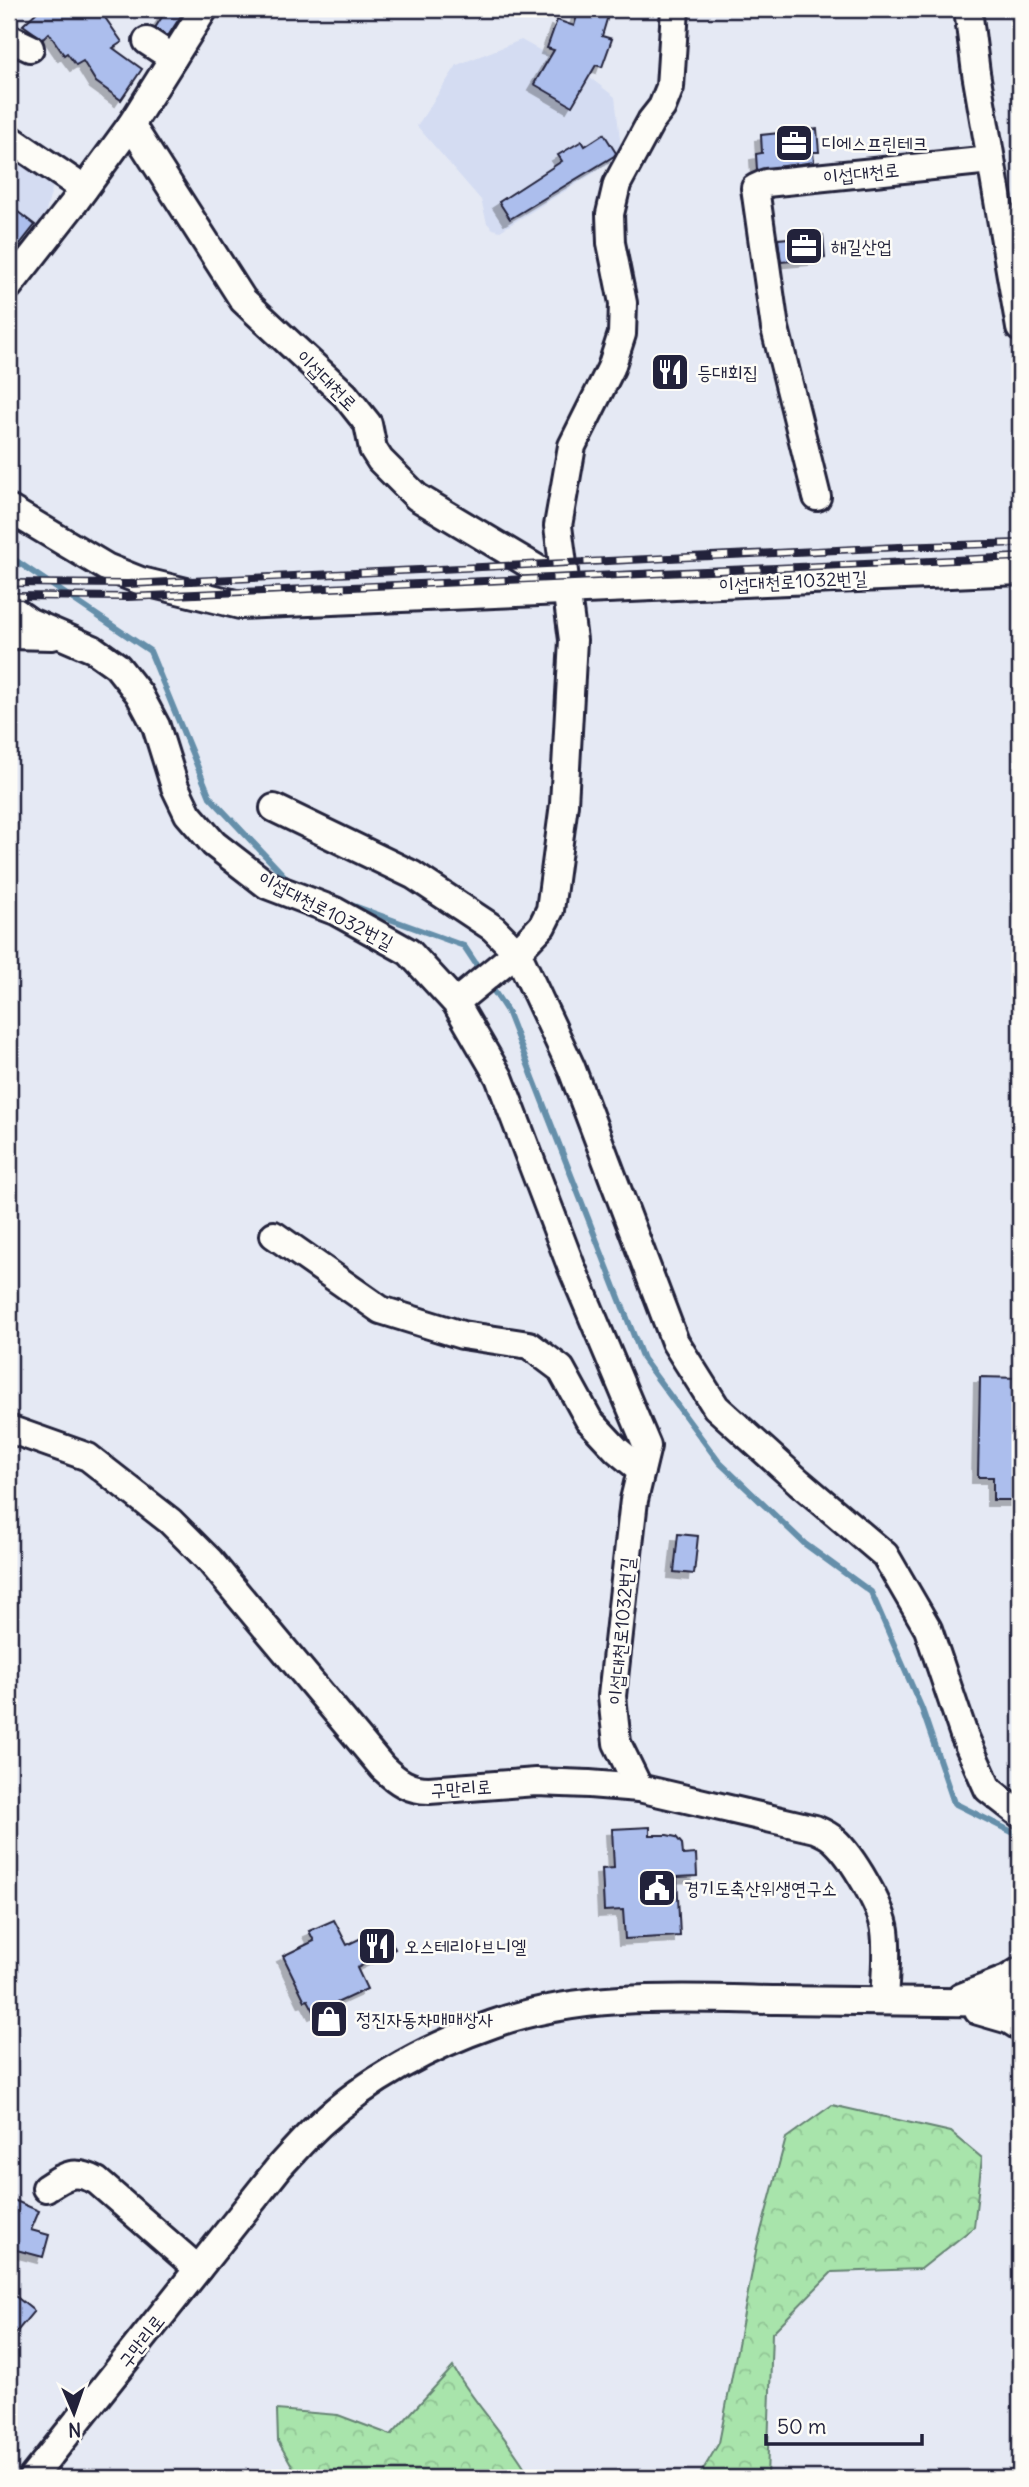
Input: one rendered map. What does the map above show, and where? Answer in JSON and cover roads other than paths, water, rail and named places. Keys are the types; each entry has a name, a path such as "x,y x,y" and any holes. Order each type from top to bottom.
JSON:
{"street":[{"path":"9,286 131,125 204,9"},
{"path":"461,998 512,956 541,926 550,909 564,804 573,640 558,526 572,446 611,368 623,326 622,289 611,243 610,214 617,184 651,121 662,107 670,87 675,9"},
{"path":"968,9 976,73 1020,328"},
{"path":"147,41 173,58"},
{"name":"이섭대천로","path":"131,125 243,300 345,395 368,424 375,455 417,497 566,588"},
{"path":"9,138 83,189"},
{"name":"이섭대천로","path":"817,498 775,328 755,188 766,183 991,160"},
{"name":"이섭대천로1032번길","path":"9,509 106,567 141,581 240,605 566,588 1020,571"},
{"name":"이섭대천로1032번길","path":"9,607 30,622 93,649 117,666 139,694 156,726 175,787 188,814 214,844 267,885 335,911 409,952 456,1003 499,1077 571,1266 647,1446 634,1500 612,1696 617,1743 639,1788"},
{"path":"9,635 64,637"},
{"path":"274,808 412,875 493,928 512,956 571,1067 675,1342 716,1407 885,1555 928,1629 964,1735 988,1789 1020,1814"},
{"path":"274,1235 381,1310 432,1328 529,1345 561,1369 589,1420 609,1443 641,1470"},
{"name":"구만리로","path":"9,1429 88,1457 170,1521 218,1570 383,1768 404,1785 417,1790 536,1782 639,1788 815,1829 831,1837 843,1848 882,1916 885,1931 884,2001"},
{"path":"949,2002 1007,1979 1020,1971"},
{"name":"구만리로","path":"32,2478 280,2166 329,2116 431,2049 495,2023 558,2007 632,2000 1020,2003"},
{"path":"949,2002 1009,2020 1020,2027"},
{"path":"46,2188 63,2177 79,2173 97,2181 198,2269"}],"waterway":[{"path":"9,556 150,651 210,797 291,883"},
{"path":"343,902 464,946 482,973"},
{"path":"488,982 507,1011 643,1359 719,1462 805,1544 871,1592 922,1709 954,1803 1020,1836"}],"railway":[{"path":"9,583 128,584 1020,543"},
{"path":"9,596 128,597 1020,557"}],"place":[{"name":"디에스프린테크","path":"794,143"},
{"name":"해길산업","path":"804,246"},
{"name":"등대회집","path":"670,372"},
{"name":"경기도축산위생연구소","path":"657,1888"},
{"name":"오스테리아브니엘","path":"377,1946"},
{"name":"정진자동차매매상사","path":"329,2019"}]}
